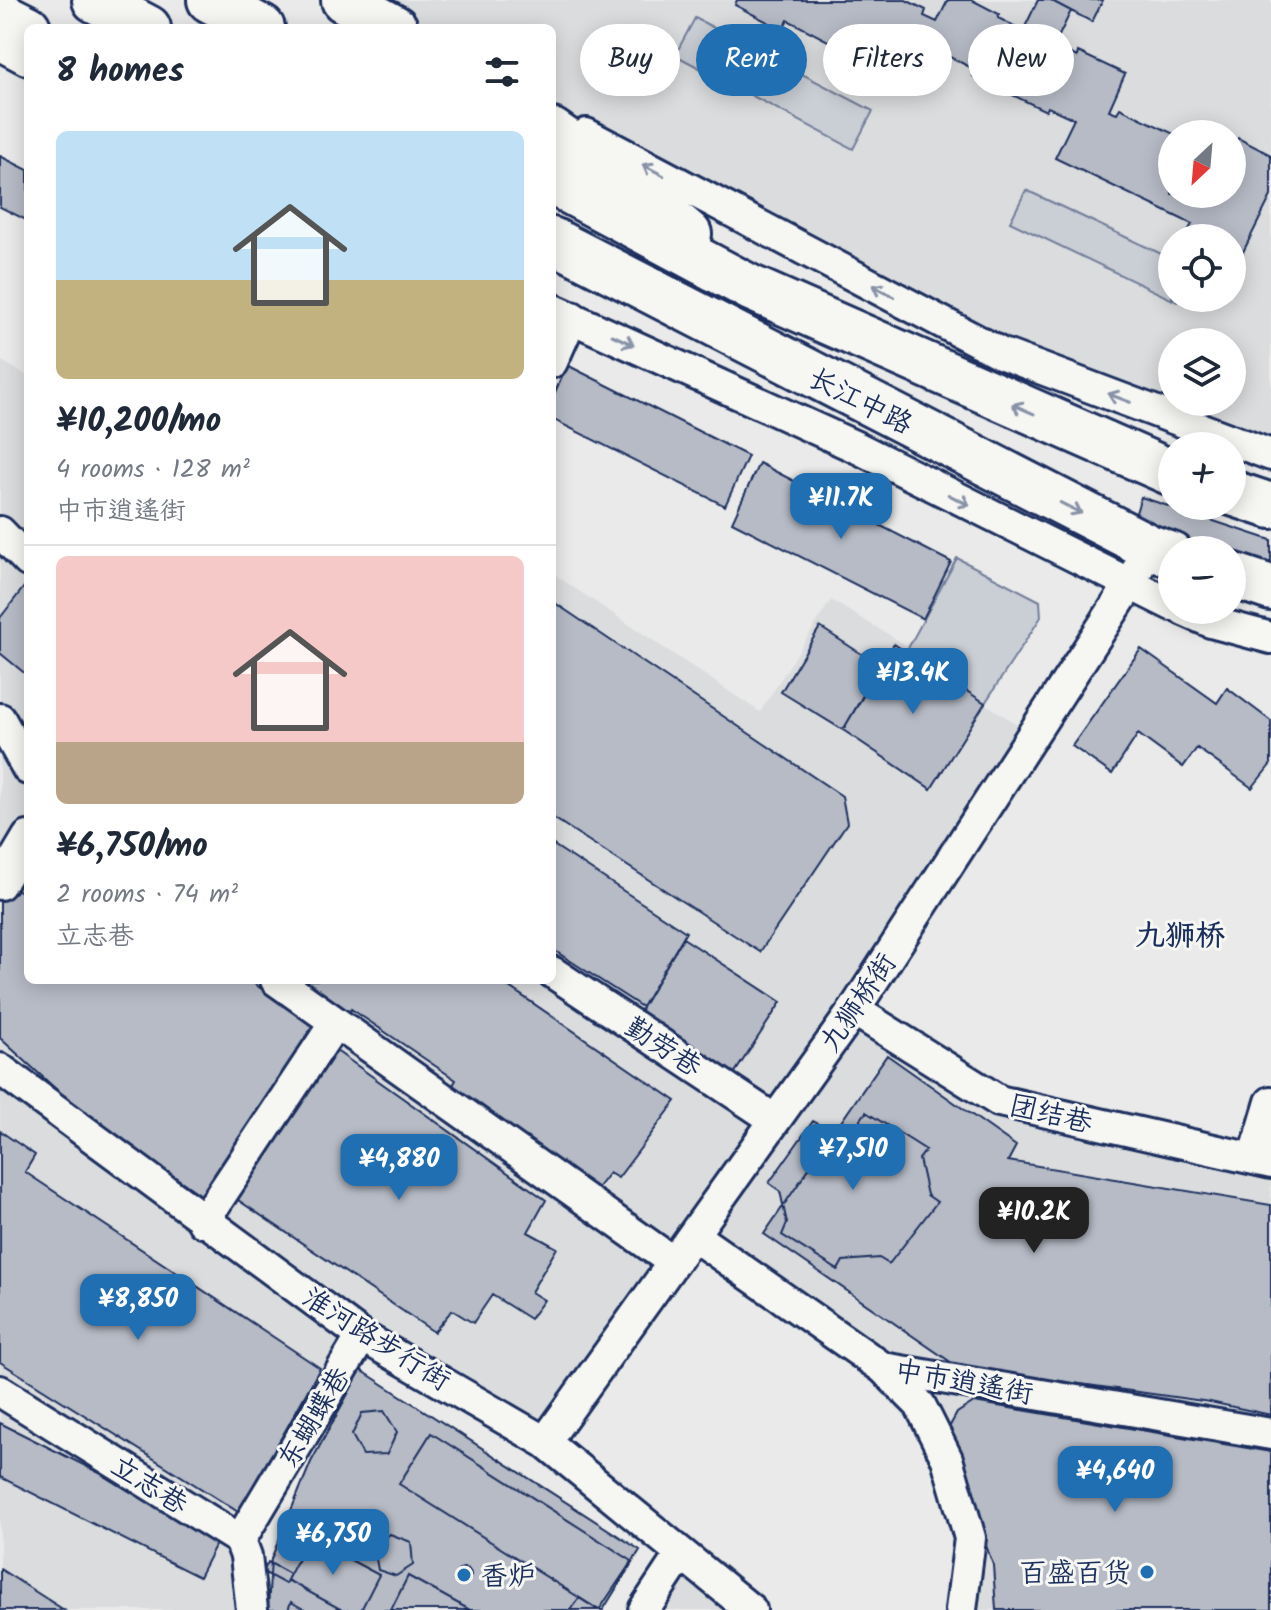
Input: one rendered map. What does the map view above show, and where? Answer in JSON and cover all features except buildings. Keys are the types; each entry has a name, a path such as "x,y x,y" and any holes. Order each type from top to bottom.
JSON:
{"highway":[{"path":"95,0 140,24"},
{"path":"210,0 255,24"},
{"path":"344,0 388,24"},
{"path":"0,14 24,26"},
{"path":"556,134 637,190 751,288"},
{"name":"长江中路","path":"556,184 751,288 1158,467"},
{"name":"长江中路","path":"556,242 1158,549"},
{"path":"556,276 626,305 728,332"},
{"path":"1246,498 1271,506"},
{"path":"1246,580 1271,588"}],"street":[{"path":"0,45 24,58"},
{"path":"556,117 1000,353 1271,455"},
{"path":"556,342 562,313 858,448 1158,599"},
{"path":"0,532 24,557"},
{"name":"九狮桥街","path":"545,1442 854,1010 1129,586 1158,554"},
{"path":"1218,624 1271,638"},
{"path":"0,719 24,762"},
{"path":"0,884 24,844"},
{"name":"勤劳巷","path":"556,975 775,1120"},
{"path":"281,984 673,1262"},
{"name":"团结巷","path":"854,1010 999,1101 1262,1161"},
{"path":"203,1222 335,1023"},
{"name":"淮河路步行街","path":"0,1069 203,1222 362,1336 545,1442 751,1610"},
{"path":"1262,1161 1271,1102"},
{"name":"中市逍遥街","path":"694,1236 883,1368 1271,1434"},
{"name":"东蝴蝶巷","path":"240,1540 362,1336"},
{"path":"883,1368 920,1405 947,1459 970,1538 961,1610"},
{"name":"立志巷","path":"0,1391 240,1540"},
{"path":"240,1540 246,1556 252,1610"},
{"path":"644,1610 681,1554"}],"shaded area":[{"path":"344,0 1271,0 1271,455 1246,446 1246,432 1210,432 1167,416 1246,416 1246,328 1158,328 1158,412 1000,353 556,117 556,24 388,24"},
{"path":"695,18 706,24 696,24 696,66 680,58 680,46"},
{"path":"807,77 823,85 823,96 844,96 873,111 853,149 753,96 807,96"},
{"path":"1026,190 1158,252 1158,293 1010,222"},
{"path":"0,360 24,374 24,984 556,984 556,576 760,712 831,600 909,647 907,652 1033,735 854,1010 999,1101 1271,1163 1271,1610 961,1610 970,1538 920,1405 694,1236 545,1442 362,1336 240,1539 252,1610 0,1610"},
{"path":"957,558 1040,601 1041,617 985,703 906,652"},
{"path":"681,1554 750,1610 644,1610"}],"place":[{"name":"百盛百货","path":"1147,1572"},
{"name":"香炉","path":"464,1575"}],"district":[{"name":"九狮桥","path":"1180,935"}]}
